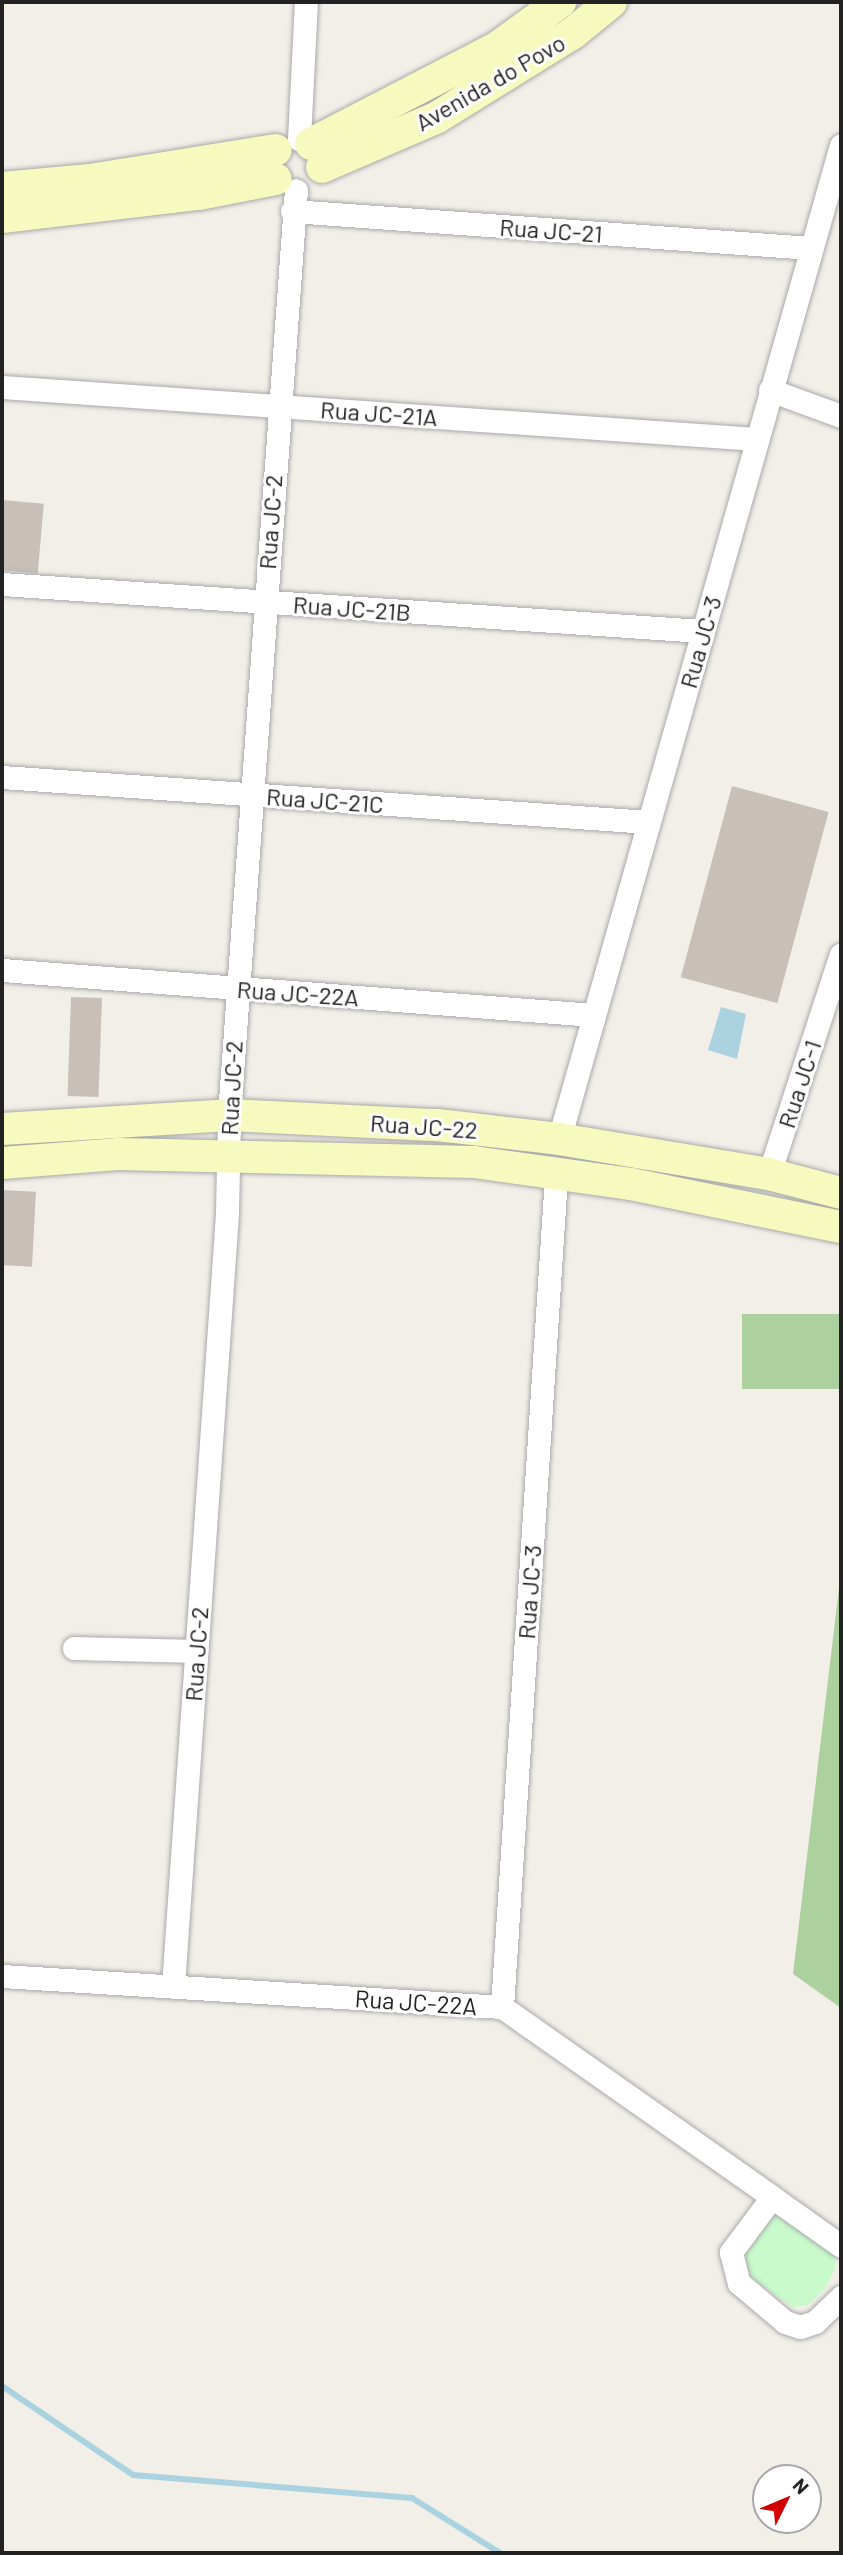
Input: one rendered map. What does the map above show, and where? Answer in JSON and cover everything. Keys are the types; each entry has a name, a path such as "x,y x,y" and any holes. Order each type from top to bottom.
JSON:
{"main road":[{"name":"Avenida do Povo","path":"2,217 199,194 296,169 436,118 573,33 611,2"},
{"name":"Avenida do Povo","path":"2,188 90,180 296,169 498,47 546,5"},
{"name":"Rua JC-22","path":"2,1129 229,1115 437,1125 559,1139 769,1174 841,1193"},
{"name":"Rua JC-22","path":"2,1163 118,1154 474,1162 556,1176 631,1184 841,1227"}],"street":[{"name":"Rua JC-2","path":"173,1986 237,988 306,2"},
{"name":"Rua JC-3","path":"559,1139 841,145"},
{"name":"Rua JC-21","path":"296,169 811,248"},
{"name":"Rua JC-21A","path":"2,387 757,439"},
{"path":"771,390 841,416"},
{"name":"Rua JC-21B","path":"2,584 703,631"},
{"name":"Rua JC-21C","path":"2,777 648,822"},
{"name":"Rua JC-1","path":"769,1174 841,954"},
{"name":"Rua JC-22A","path":"2,970 594,1015"},
{"name":"Rua JC-3","path":"502,2007 556,1176"},
{"path":"74,1648 196,1651"},
{"name":"Rua JC-22A","path":"2,1976 502,2007 841,2246"},
{"path":"772,2197 731,2252 739,2283 785,2322 800,2327 815,2322 841,2297"}],"green space":[{"path":"742,1314 841,1314 841,1389 742,1389"},
{"path":"841,1571 841,2008 793,1974"},
{"path":"781,2214 835,2252 835,2269 825,2289 808,2305 792,2307 747,2275 741,2258 763,2221"}],"water":[{"path":"721,1007 746,1014 737,1059 708,1050"}],"building":[{"path":"2,500 44,504 38,573 2,570"},
{"path":"732,786 829,812 777,1003 681,977"},
{"path":"71,997 102,998 99,1097 68,1096"},
{"path":"2,1190 36,1192 32,1267 2,1265"}],"waterway":[{"path":"2,2386 133,2475 412,2498 500,2553"}]}
